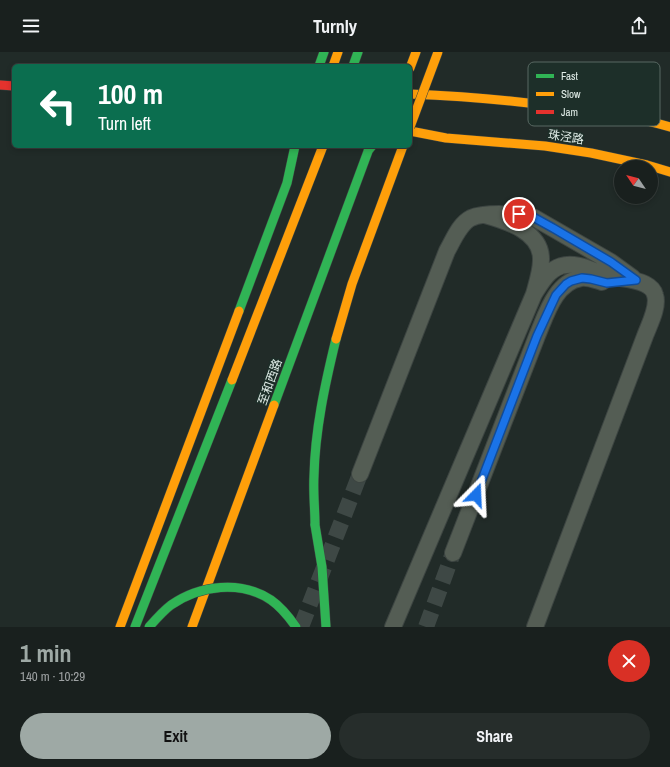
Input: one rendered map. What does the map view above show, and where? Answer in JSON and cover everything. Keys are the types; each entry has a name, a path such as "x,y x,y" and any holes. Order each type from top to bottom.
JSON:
{"main road":[{"path":"320,64 324,52"},
{"path":"334,64 338,52"},
{"path":"354,64 358,52"},
{"path":"412,64 416,52"},
{"path":"412,122 438,52"},
{"path":"0,85 12,86"},
{"path":"412,94 469,96 528,103"},
{"path":"660,125 670,127"},
{"name":"珠泾路","path":"412,131 446,138 545,146 591,153 670,172"},
{"path":"287,183 295,148"},
{"path":"120,627 301,148"},
{"path":"136,627 322,148"},
{"name":"至和西路","path":"192,627 370,148"},
{"path":"326,627 322,567 314,508 316,437 320,408 328,364 338,325 354,277 402,148"},
{"path":"148,627 165,610 178,601 208,589 226,587 247,590 267,598 283,609 296,627"}],"street":[{"path":"360,474 447,252 457,234 470,218 485,215 519,214 533,217 611,262 653,291 656,298 654,311 535,627"},
{"path":"393,627 534,294 542,261 541,252 536,242 519,228 498,218 485,215"},
{"path":"534,294 554,268 565,264 582,267 607,275 636,280"},
{"path":"453,553 537,336 556,295 566,284 582,278 607,283 636,280"}],"tunnel":[{"path":"301,627 360,474"},
{"path":"426,627 453,553"}],"traffic: fast":[{"path":"320,64 324,52"},
{"path":"354,64 358,52"},
{"path":"239,311 287,183 295,148"},
{"path":"274,405 369,148"},
{"path":"315,525 314,482 318,424 336,339"},
{"path":"135,627 232,380"},
{"path":"315,525 322,567 326,627"},
{"path":"149,627 168,607 182,598 207,589 221,588 247,590 271,600 288,616 296,627"}],"traffic: slow":[{"path":"334,64 338,52"},
{"path":"412,64 416,52"},
{"path":"412,122 438,52"},
{"path":"412,94 528,103"},
{"path":"660,124 670,127"},
{"path":"412,131 446,138 545,146 591,153 647,165 670,172"},
{"path":"232,380 322,148"},
{"path":"336,339 352,284 402,148"},
{"path":"120,627 239,311"},
{"path":"192,627 274,405"}],"traffic: jam":[{"path":"0,85 12,86"}],"route":[{"path":"476,495 537,336 556,295 566,284 582,278 607,283 636,280 611,262 541,221 533,217 519,214"}]}
